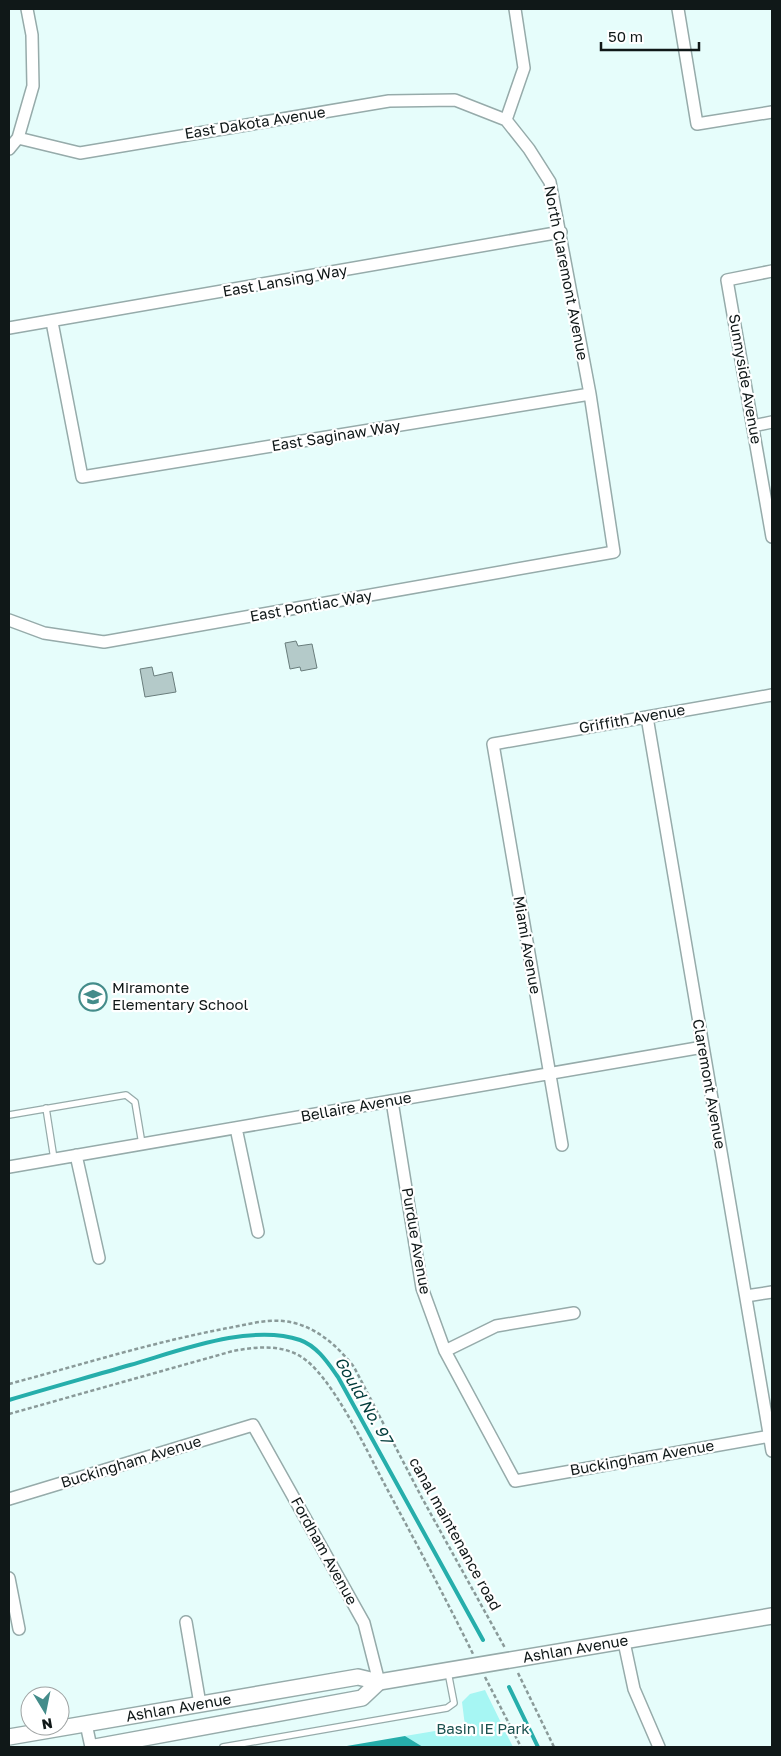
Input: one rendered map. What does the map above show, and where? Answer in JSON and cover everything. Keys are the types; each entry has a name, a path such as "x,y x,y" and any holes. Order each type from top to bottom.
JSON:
{"main road":[{"name":"Ashlan Avenue","path":"9,1737 358,1677 379,1682 772,1616"},
{"name":"Ashlan Avenue","path":"95,1747 362,1698 379,1682"}],"street":[{"path":"9,148 18,138 33,86 32,35 28,9"},
{"path":"506,120 524,68 515,9"},
{"path":"678,9 697,124 772,112"},
{"name":"East Dakota Avenue","path":"18,138 80,153 390,101 455,100 506,120"},
{"name":"North Claremont Avenue","path":"506,120 550,182 590,394 614,552"},
{"name":"East Lansing Way","path":"9,328 560,232"},
{"name":"Sunnyside Avenue","path":"772,271 727,280 772,537"},
{"name":"East Saginaw Way","path":"52,322 82,477 590,394"},
{"path":"753,426 772,422"},
{"name":"East Pontiac Way","path":"9,620 44,633 104,642 614,552"},
{"name":"Griffith Avenue","path":"493,744 772,695"},
{"name":"Claremont Avenue","path":"647,717 772,1451"},
{"name":"Miami Avenue","path":"493,744 562,1146"},
{"name":"Bellaire Avenue","path":"9,1167 703,1047"},
{"name":"Purdue Avenue","path":"392,1101 422,1288 445,1350 515,1481"},
{"path":"236,1128 258,1232"},
{"path":"76,1155 99,1258"},
{"path":"746,1296 772,1292"},
{"path":"445,1350 496,1326 574,1312"},
{"name":"Buckingham Avenue","path":"9,1498 253,1426"},
{"name":"Fordham Avenue","path":"253,1426 364,1623 379,1682"},
{"name":"Buckingham Avenue","path":"515,1481 770,1436"},
{"path":"9,1578 19,1629"},
{"path":"186,1622 200,1704"},
{"path":"624,1642 634,1689 659,1747"},
{"path":"86,1724 91,1747"}],"lane":[{"path":"9,1115 126,1094 135,1102 142,1144"},
{"path":"46,1108 54,1159"},
{"path":"223,1747 447,1708 454,1703 448,1670"}],"path":[{"name":"canal maintenance road","path":"9,1384 185,1336 247,1325 282,1321 315,1330 340,1348 354,1367 422,1498 511,1659 554,1747"},
{"path":"9,1414 233,1351 254,1347 280,1348 299,1356 317,1368 360,1438 434,1576 521,1747"}],"green space":[{"name":"Basin IE Park","path":"485,1690 513,1747 423,1747 405,1736 465,1726 462,1702 470,1694"}],"shaded area":[{"path":"405,1736 423,1747 341,1747"}],"building":[{"path":"296,641 298,646 312,644 317,668 301,671 300,667 290,669 285,643"},
{"path":"152,667 154,676 172,672 176,692 145,697 140,669"}],"waterway":[{"name":"Gould No. 97","path":"9,1400 192,1346 237,1337 280,1336 300,1340 312,1346 338,1377 483,1640"},
{"name":"Gould No. 97","path":"509,1687 538,1747"}],"place":[{"name":"Miramonte Elementary School","path":"93,997"}]}
